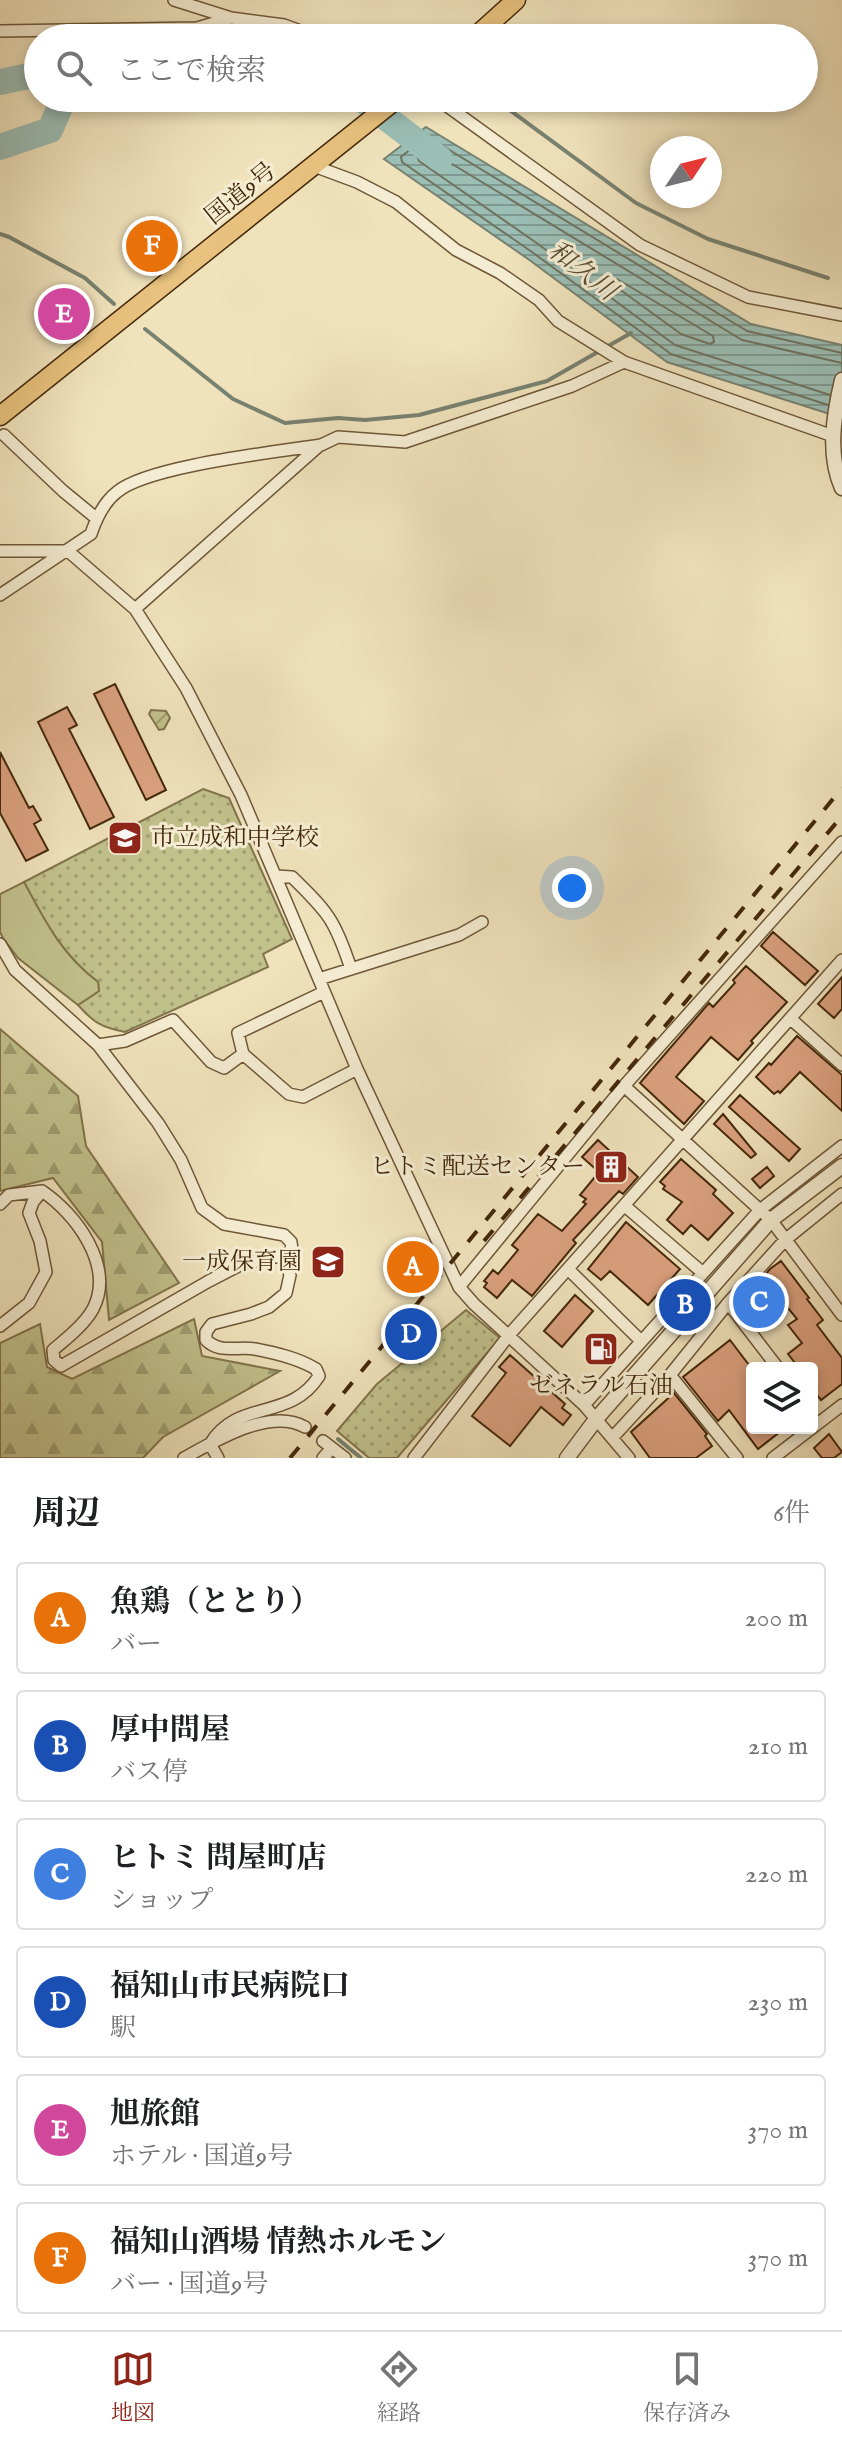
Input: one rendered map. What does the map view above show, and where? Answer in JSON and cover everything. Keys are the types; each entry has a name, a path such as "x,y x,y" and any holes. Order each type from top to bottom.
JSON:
{"highway":[{"path":"489,24 516,0"},
{"name":"国道9号","path":"0,416 380,112"}],"street":[{"path":"174,0 231,18 276,24"},
{"path":"211,24 231,18"},
{"path":"0,31 24,31"},
{"path":"455,112 640,245 748,297 842,315"},
{"path":"314,166 357,182 396,202 456,250 500,273 539,300 558,321 624,362 833,436"},
{"path":"0,595 91,534 96,518 117,491 160,473 321,445 338,437 405,442 572,386 624,362"},
{"path":"842,380 833,419 842,488"},
{"path":"4,435 96,518"},
{"path":"135,609 321,445"},
{"path":"0,551 68,551 135,609 186,688 241,795 357,1069 459,1287 597,1418 629,1458"},
{"path":"459,1287 624,1086 842,842"},
{"path":"276,876 292,877 327,911 339,932 351,969"},
{"path":"319,979 459,935 482,922"},
{"path":"0,944 15,970 98,1045 158,1123 181,1160 202,1208 224,1224 284,1235 291,1242 292,1250 284,1255 242,1264 61,1366 54,1360 53,1350 77,1329 93,1307 99,1277 93,1250 62,1204 42,1191 9,1195 0,1204"},
{"path":"414,1458 509,1335 842,960"},
{"path":"324,992 238,1033 243,1054 289,1094 303,1097 357,1069"},
{"path":"791,1019 842,1065"},
{"path":"98,1045 125,1041 173,1020 211,1062 224,1068 243,1054"},
{"path":"624,1086 766,1215 842,1315"},
{"path":"584,1405 703,1273 842,1146"},
{"path":"567,1458 766,1215 842,1166"},
{"path":"0,1326 29,1303 46,1272 40,1241 29,1213 42,1191"},
{"path":"613,1437 785,1240 842,1194"},
{"path":"625,1206 703,1273"},
{"path":"210,1444 217,1431 240,1416 291,1403 313,1387 319,1376 316,1369 292,1359 252,1349 223,1349 206,1340 206,1332 212,1324 269,1307 286,1293 290,1275 284,1255"},
{"path":"569,1270 641,1341"},
{"path":"728,1303 773,1362"},
{"path":"670,1375 737,1458"},
{"path":"818,1416 842,1405"},
{"path":"184,1458 262,1422 298,1423 305,1427"},
{"path":"773,1458 788,1454 803,1434"},
{"path":"210,1444 218,1458"},
{"path":"323,1458 328,1445 345,1458"}],"green space":[{"path":"151,710 166,711 170,718 164,729 159,730 149,714"},
{"path":"203,789 229,798 292,939 263,954 268,967 125,1032 104,1026 78,1005 99,991 98,982 64,948 24,882"},
{"path":"24,882 64,948 98,982 99,991 78,1005 18,958 0,932 0,894"},
{"path":"0,1029 78,1096 86,1146 179,1283 109,1320 102,1242 53,1178 0,1191"},
{"path":"466,1310 500,1338 397,1458 369,1458 337,1431 377,1384"},
{"path":"194,1319 202,1356 280,1371 163,1437 143,1458 0,1458 0,1343 40,1324 47,1367 72,1379"}],"water":[{"path":"426,127 751,324 842,345 842,418 667,362 528,259 384,159"}],"building":[{"path":"115,684 166,790 146,800 94,694"},
{"path":"67,707 77,725 69,729 114,817 90,829 38,722"},
{"path":"0,752 29,808 33,806 41,820 34,824 48,850 26,861 0,813"},
{"path":"773,932 818,971 805,985 761,946"},
{"path":"746,966 787,1002 738,1060 711,1037 676,1077 704,1101 684,1124 640,1083 709,1003 713,1007 735,983 733,980"},
{"path":"842,977 842,1009 834,1018 818,1004"},
{"path":"797,1036 842,1075 842,1111 800,1072 780,1093 774,1094 756,1077"},
{"path":"740,1095 800,1149 789,1161 729,1107"},
{"path":"723,1114 756,1154 751,1158 714,1124"},
{"path":"598,1140 638,1177 623,1194 619,1191 573,1240 576,1243 532,1296 512,1280 497,1298 484,1287 487,1283 484,1281 493,1270 498,1274 518,1250 512,1245 538,1214 562,1231 586,1204 583,1202 586,1199 580,1195 599,1172 582,1157"},
{"path":"681,1159 716,1190 713,1194 733,1213 708,1240 691,1225 683,1234 667,1220 682,1202 663,1189 665,1186 660,1182"},
{"path":"767,1167 774,1176 760,1188 752,1179"},
{"path":"626,1222 680,1269 648,1305 610,1271 601,1280 588,1269"},
{"path":"416,1255 425,1269 409,1280 400,1266"},
{"path":"781,1261 823,1320 817,1325 842,1358 842,1384 821,1400 818,1396 818,1362 794,1362 788,1354 802,1343 788,1325 797,1319 780,1298 752,1318 742,1303 770,1269"},
{"path":"575,1295 593,1311 562,1347 544,1331"},
{"path":"730,1340 747,1362 746,1433 729,1410 718,1421 683,1377"},
{"path":"510,1355 565,1404 562,1408 571,1415 563,1425 541,1407 510,1446 472,1416 506,1373 499,1367"},
{"path":"674,1393 707,1434 705,1436 712,1446 696,1458 650,1458 631,1432"},
{"path":"747,1434 777,1434 758,1449"},
{"path":"829,1434 842,1452 834,1458 822,1458 814,1448"}],"waterway":[{"name":"和久川","path":"0,82 24,77"},
{"path":"0,147 50,130 58,112"},
{"name":"和久川","path":"378,112 440,159"},
{"path":"512,112 636,203 708,239 828,278"},
{"path":"0,234 85,278 114,304"},
{"path":"145,329 233,399 285,423 419,415 547,381 631,333"},
{"path":"338,1439 361,1458"}],"tunnel":[{"path":"305,1427 323,1441"}],"railway":[{"path":"290,1458 842,788"},
{"path":"484,1241 842,816"}],"place":[{"name":"福知山酒場 情熱ホルモン","path":"152,246"},
{"name":"旭旅館","path":"64,314"},
{"name":"市立成和中学校","path":"125,838"},
{"name":"ヒトミ配送センター","path":"611,1167"},
{"name":"一成保育園","path":"328,1262"},
{"name":"魚鶏（ととり）","path":"413,1267"},
{"name":"ヒトミ 問屋町店","path":"759,1302"},
{"name":"厚中問屋","path":"685,1305"},
{"name":"福知山市民病院口","path":"411,1334"},
{"name":"ゼネラル石油","path":"601,1349"}]}
